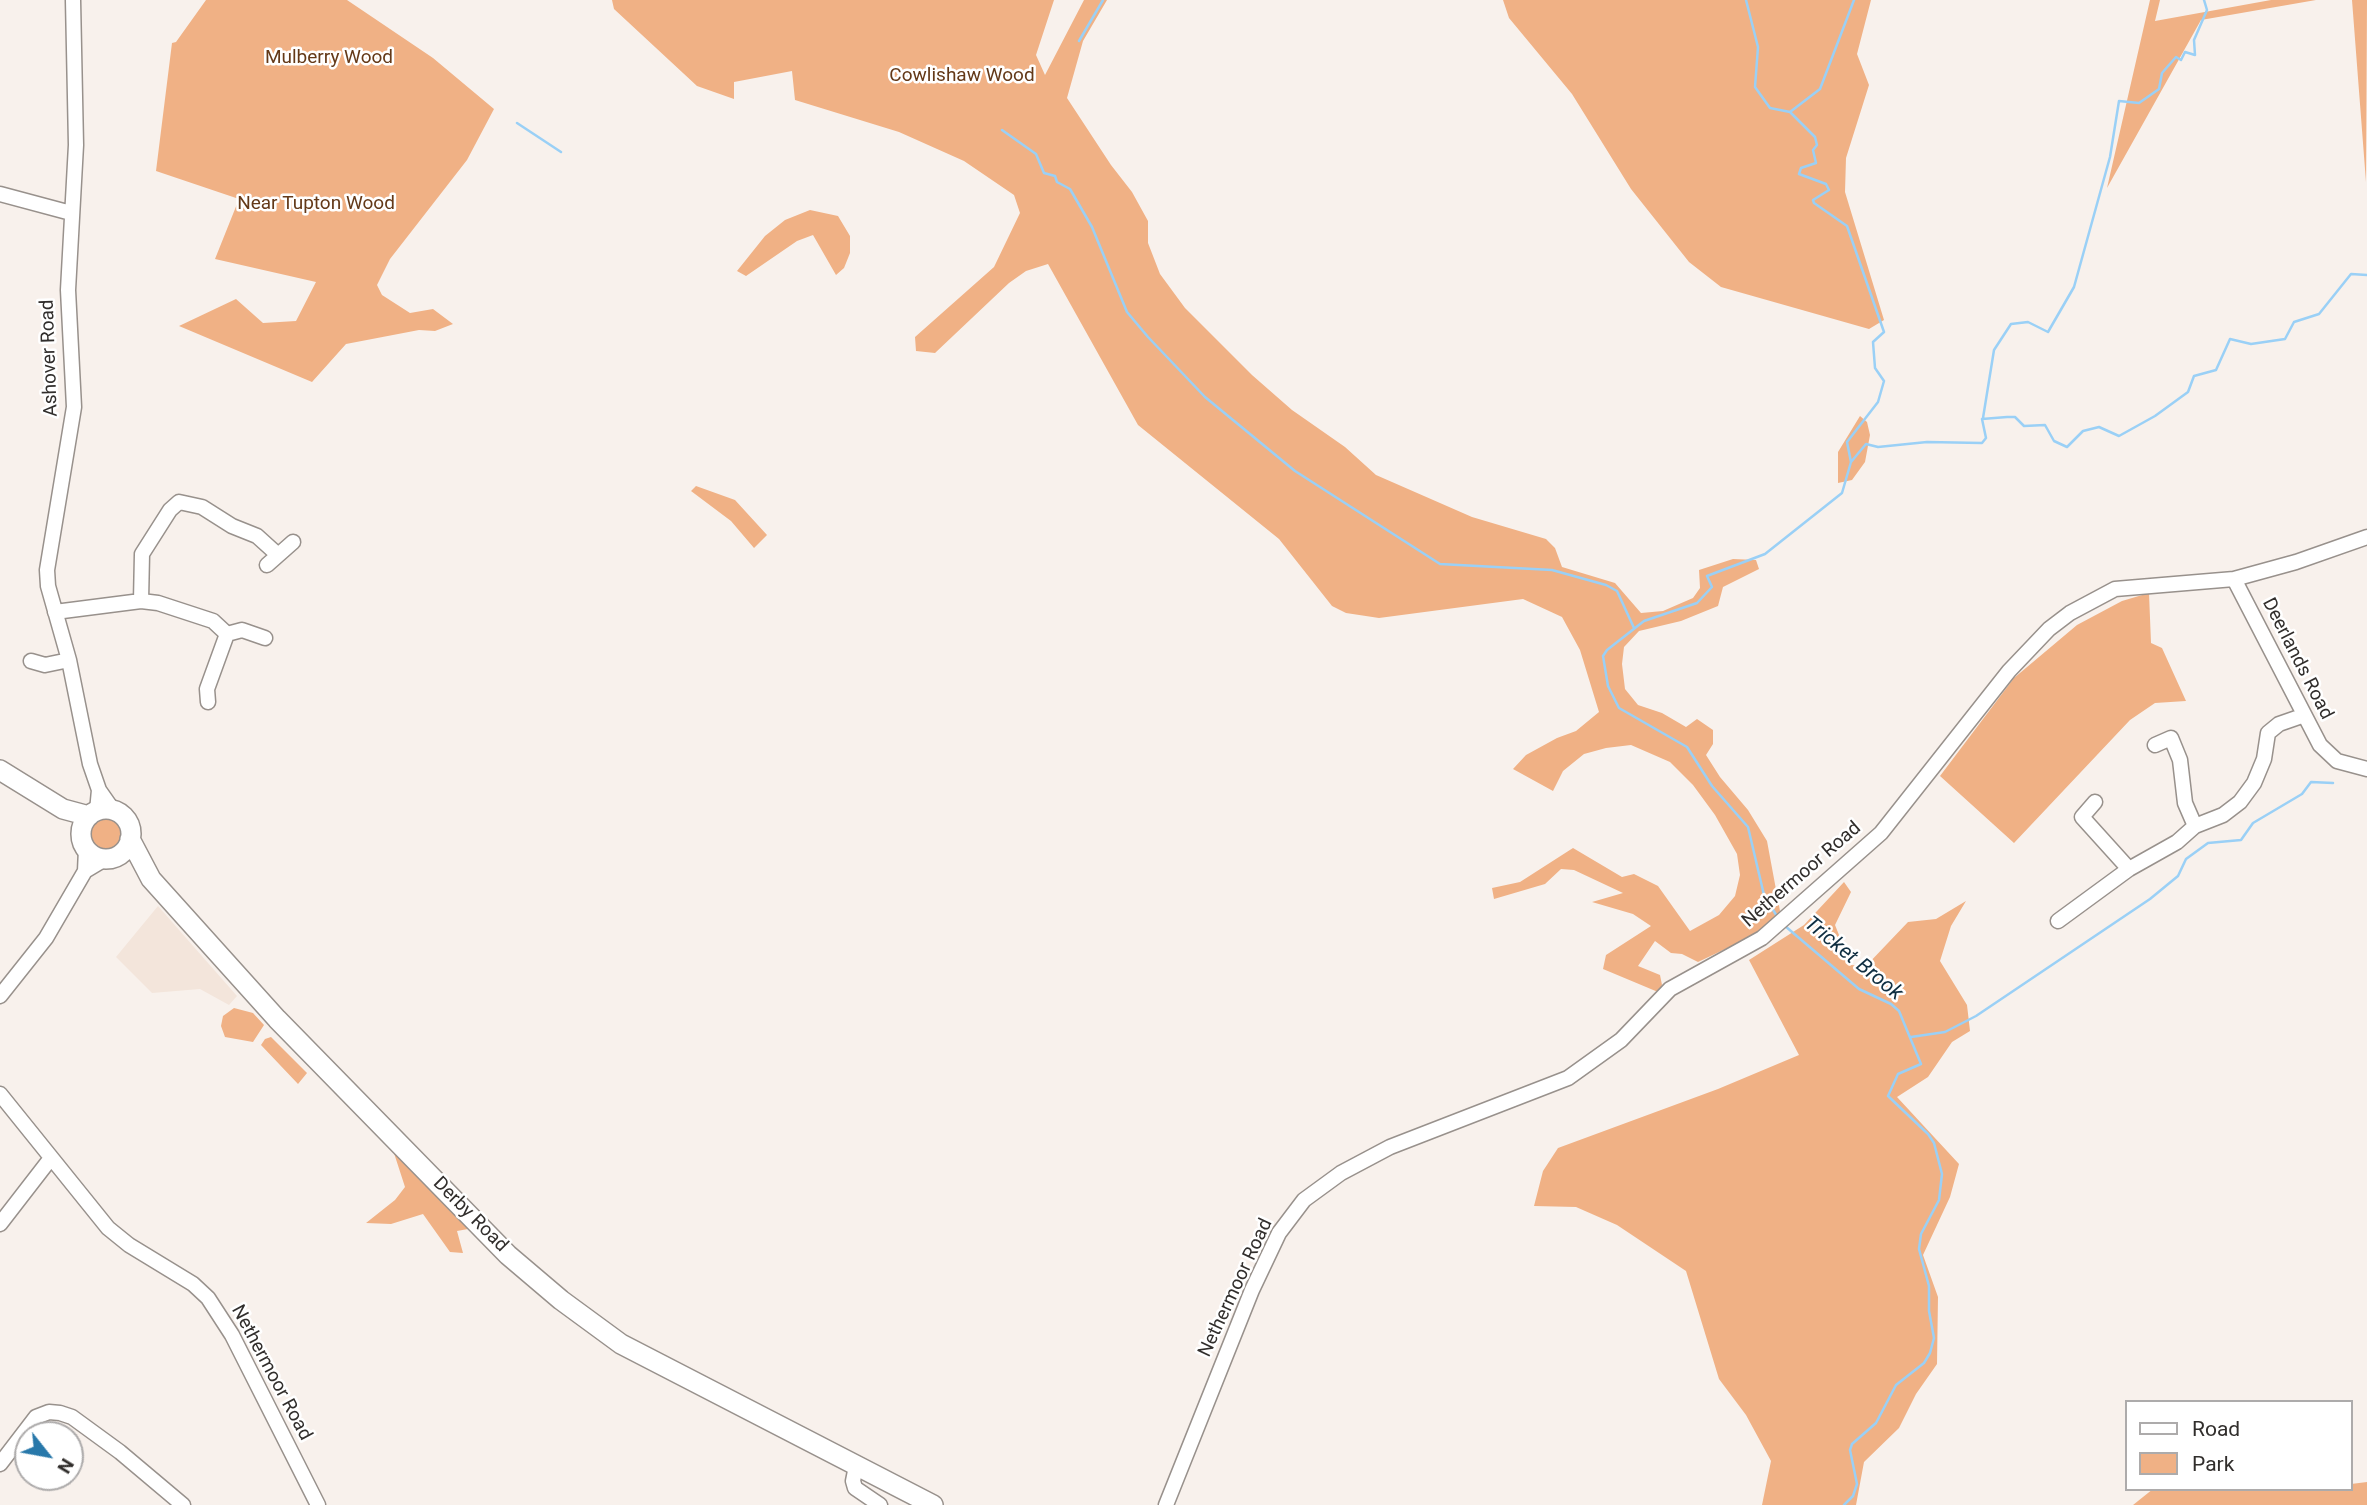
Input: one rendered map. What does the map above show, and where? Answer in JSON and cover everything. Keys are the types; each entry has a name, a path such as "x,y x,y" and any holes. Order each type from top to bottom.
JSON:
{"highway":[{"path":"0,770 63,809 100,812 126,819 131,839 124,851 109,859 84,844 63,809"},
{"path":"84,844 83,826 100,812"},
{"name":"Derby Road","path":"131,839 151,879 324,1068 508,1255 561,1300 621,1344 933,1505"},
{"name":"Derby Road","path":"109,859 151,879"}],"street":[{"name":"Ashover Road","path":"73,0 76,145 68,290 74,407 48,552 48,586 69,660 90,764 99,790 100,812"},
{"path":"0,194 71,213"},
{"path":"174,486 179,502"},
{"path":"141,601 142,554 165,516 179,502"},
{"path":"179,502 202,507 232,526 257,536 278,555"},
{"name":"Nethermoor Road","path":"1166,1505 1252,1290 1279,1233 1304,1200 1341,1173 1390,1147 1568,1078 1621,1040 1670,989 1762,939 1881,833 2009,671 2049,629 2115,589 2234,579 2295,562 2367,537"},
{"path":"267,565 293,542"},
{"name":"Deerlands Road","path":"2234,579 2302,716 2320,745 2337,761 2367,769"},
{"path":"55,612 141,601 171,605 213,621 227,634"},
{"path":"227,634 242,630 265,638"},
{"path":"191,690 207,695 227,634"},
{"path":"31,661 46,665 69,660"},
{"path":"2058,921 2129,869 2177,842 2195,826 2223,814 2241,802 2254,783 2264,760 2268,733 2279,724 2302,716"},
{"path":"2155,745 2171,738 2180,760 2185,803 2195,826"},
{"path":"2095,802 2082,817 2129,869"},
{"path":"0,996 46,938 85,871 84,844"},
{"path":"85,871 109,859"},
{"name":"Nethermoor Road","path":"0,1094 108,1228 129,1245 193,1284 208,1298 232,1335 318,1505"},
{"path":"0,1224 51,1158"},
{"path":"0,1464 36,1417 49,1412 60,1413 72,1417 120,1452 183,1505"},
{"path":"856,1466 853,1481 855,1488 880,1505"}],"shaded area":[{"path":"158,906 237,996 229,1005 200,989 152,993 116,957"}],"green space":[{"name":"Near Tupton Wood","path":"206,0 347,0 433,58 494,109 467,160 390,259 377,285 382,295 410,313 433,309 453,324 435,331 419,330 346,344 312,382 179,326 236,299 263,323 296,321 316,282 215,259 239,199 156,171 172,43 176,42"},
{"name":"Cowlishaw Wood","path":"612,0 1054,0 1036,55 1045,75 1084,0 1107,0 1083,41 1067,98 1132,192 1148,221 1148,243 1160,274 1185,308 1252,375 1292,410 1345,447 1376,475 1472,517 1546,539 1555,548 1562,567 1615,583 1641,613 1663,611 1693,598 1700,588 1699,570 1733,559 1756,560 1759,569 1723,587 1718,606 1681,621 1639,631 1624,647 1622,664 1625,689 1638,705 1662,713 1686,727 1697,719 1713,730 1713,744 1706,755 1720,777 1748,810 1767,841 1780,911 1761,932 1698,962 1682,954 1671,953 1655,941 1638,966 1660,975 1662,985 1658,992 1603,969 1606,955 1651,926 1633,914 1592,902 1623,893 1574,870 1561,869 1545,884 1494,899 1492,888 1520,882 1573,848 1622,877 1634,874 1658,886 1690,931 1719,915 1735,896 1740,875 1737,854 1715,815 1693,785 1670,762 1631,745 1606,748 1584,754 1563,771 1553,791 1513,769 1526,755 1576,731 1599,712 1580,650 1562,617 1523,599 1379,618 1346,613 1332,606 1279,539 1138,425 1048,264 1026,271 1009,283 935,353 916,351 915,337 994,267 1020,213 1014,195 964,161 899,132 795,100 792,71 734,82 734,99 697,86 614,9"},
{"path":"1503,0 1871,0 1857,54 1869,85 1846,158 1845,192 1884,320 1869,329 1721,287 1689,262 1631,189 1572,94 1509,18"},
{"path":"2150,0 2160,0 2155,21 2271,0 2316,0 2201,20 2107,188"},
{"path":"2352,0 2367,0 2366,182"},
{"path":"810,210 838,216 850,236 850,253 844,268 836,275 813,235 797,241 746,276 737,271 765,236 785,220"},
{"path":"1860,416 1867,422 1870,435 1865,462 1852,480 1838,483 1838,452"},
{"path":"696,486 735,500 767,535 754,548 731,521 691,491"},
{"path":"2149,593 2151,643 2162,648 2186,701 2155,703 2130,720 2014,843 1940,776 2014,678 2077,625 2122,601"},
{"path":"107,817 120,822 125,835 120,848 107,853 94,848 89,835 94,822"},
{"path":"1844,882 1851,892 1835,925 1851,965 1866,966 1908,922 1936,919 1966,901 1951,926 1940,961 1967,1005 1970,1031 1952,1042 1928,1077 1897,1097 1959,1164 1950,1197 1923,1255 1938,1297 1937,1364 1916,1394 1899,1428 1864,1462 1856,1505 1762,1505 1771,1461 1746,1415 1719,1379 1686,1271 1617,1225 1576,1207 1534,1206 1543,1171 1558,1148 1718,1089 1799,1055 1749,960 1804,925"},
{"path":"234,1008 253,1013 264,1025 253,1042 225,1037 221,1026 223,1016"},
{"path":"271,1037 307,1073 298,1084 261,1045 265,1039"},
{"path":"393,1150 468,1229 457,1231 463,1253 450,1252 423,1214 391,1224 366,1223 395,1200 405,1187"},
{"path":"2367,1482 2367,1505 2133,1505 2150,1491 2353,1491 2353,1484"}],"waterway":[{"path":"1079,41 1103,0"},
{"path":"1746,0 1758,47 1755,87 1770,108 1790,112 1815,137 1817,145 1813,150 1816,163 1801,168 1799,174 1826,184 1829,190 1813,200 1814,203 1847,226 1884,332 1873,342 1875,368 1884,381 1878,402 1847,442 1851,462"},
{"path":"1790,112 1820,89 1854,0"},
{"path":"1983,418 1994,350 2011,324 2028,322 2048,332 2074,287 2110,157 2119,101 2139,103 2159,89 2162,73 2176,57 2181,60 2185,52 2195,55 2194,40 2207,10 2204,0"},
{"path":"517,123 561,152"},
{"path":"1002,130 1036,154 1044,173 1055,176 1057,182 1070,189 1092,227 1127,312 1148,337 1205,397 1295,471 1440,564 1552,570 1606,585 1617,591 1634,628"},
{"name":"Tricket Brook","path":"1778,918 1764,895 1748,827 1712,786 1687,747 1619,708 1608,686 1603,656 1607,650 1644,621 1697,603 1712,587 1707,576 1765,554 1842,493 1851,462 1866,444 1878,447 1927,442 1982,443 1986,438 1982,419 2007,417 2015,417 2024,426 2045,425 2054,441 2067,447 2083,431 2099,427 2119,436 2155,416 2188,392 2194,376 2216,370 2230,339 2251,344 2285,339 2294,322 2319,314 2351,274 2367,275"},
{"path":"1911,1037 1945,1032 1976,1016 2150,899 2178,876 2186,859 2208,843 2241,840 2253,823 2302,794 2311,782 2333,783"},
{"path":"1785,926 1859,989 1891,1004 1899,1011 1921,1064 1898,1074 1888,1096 1928,1134 1934,1143 1942,1174 1939,1200 1921,1234 1919,1249 1929,1286 1929,1311 1934,1338 1930,1353 1924,1363 1896,1385 1876,1423 1852,1444 1850,1450 1857,1484 1853,1496 1844,1505"}],"park label":[{"name":"Mulberry Wood","path":"329,58"}]}
